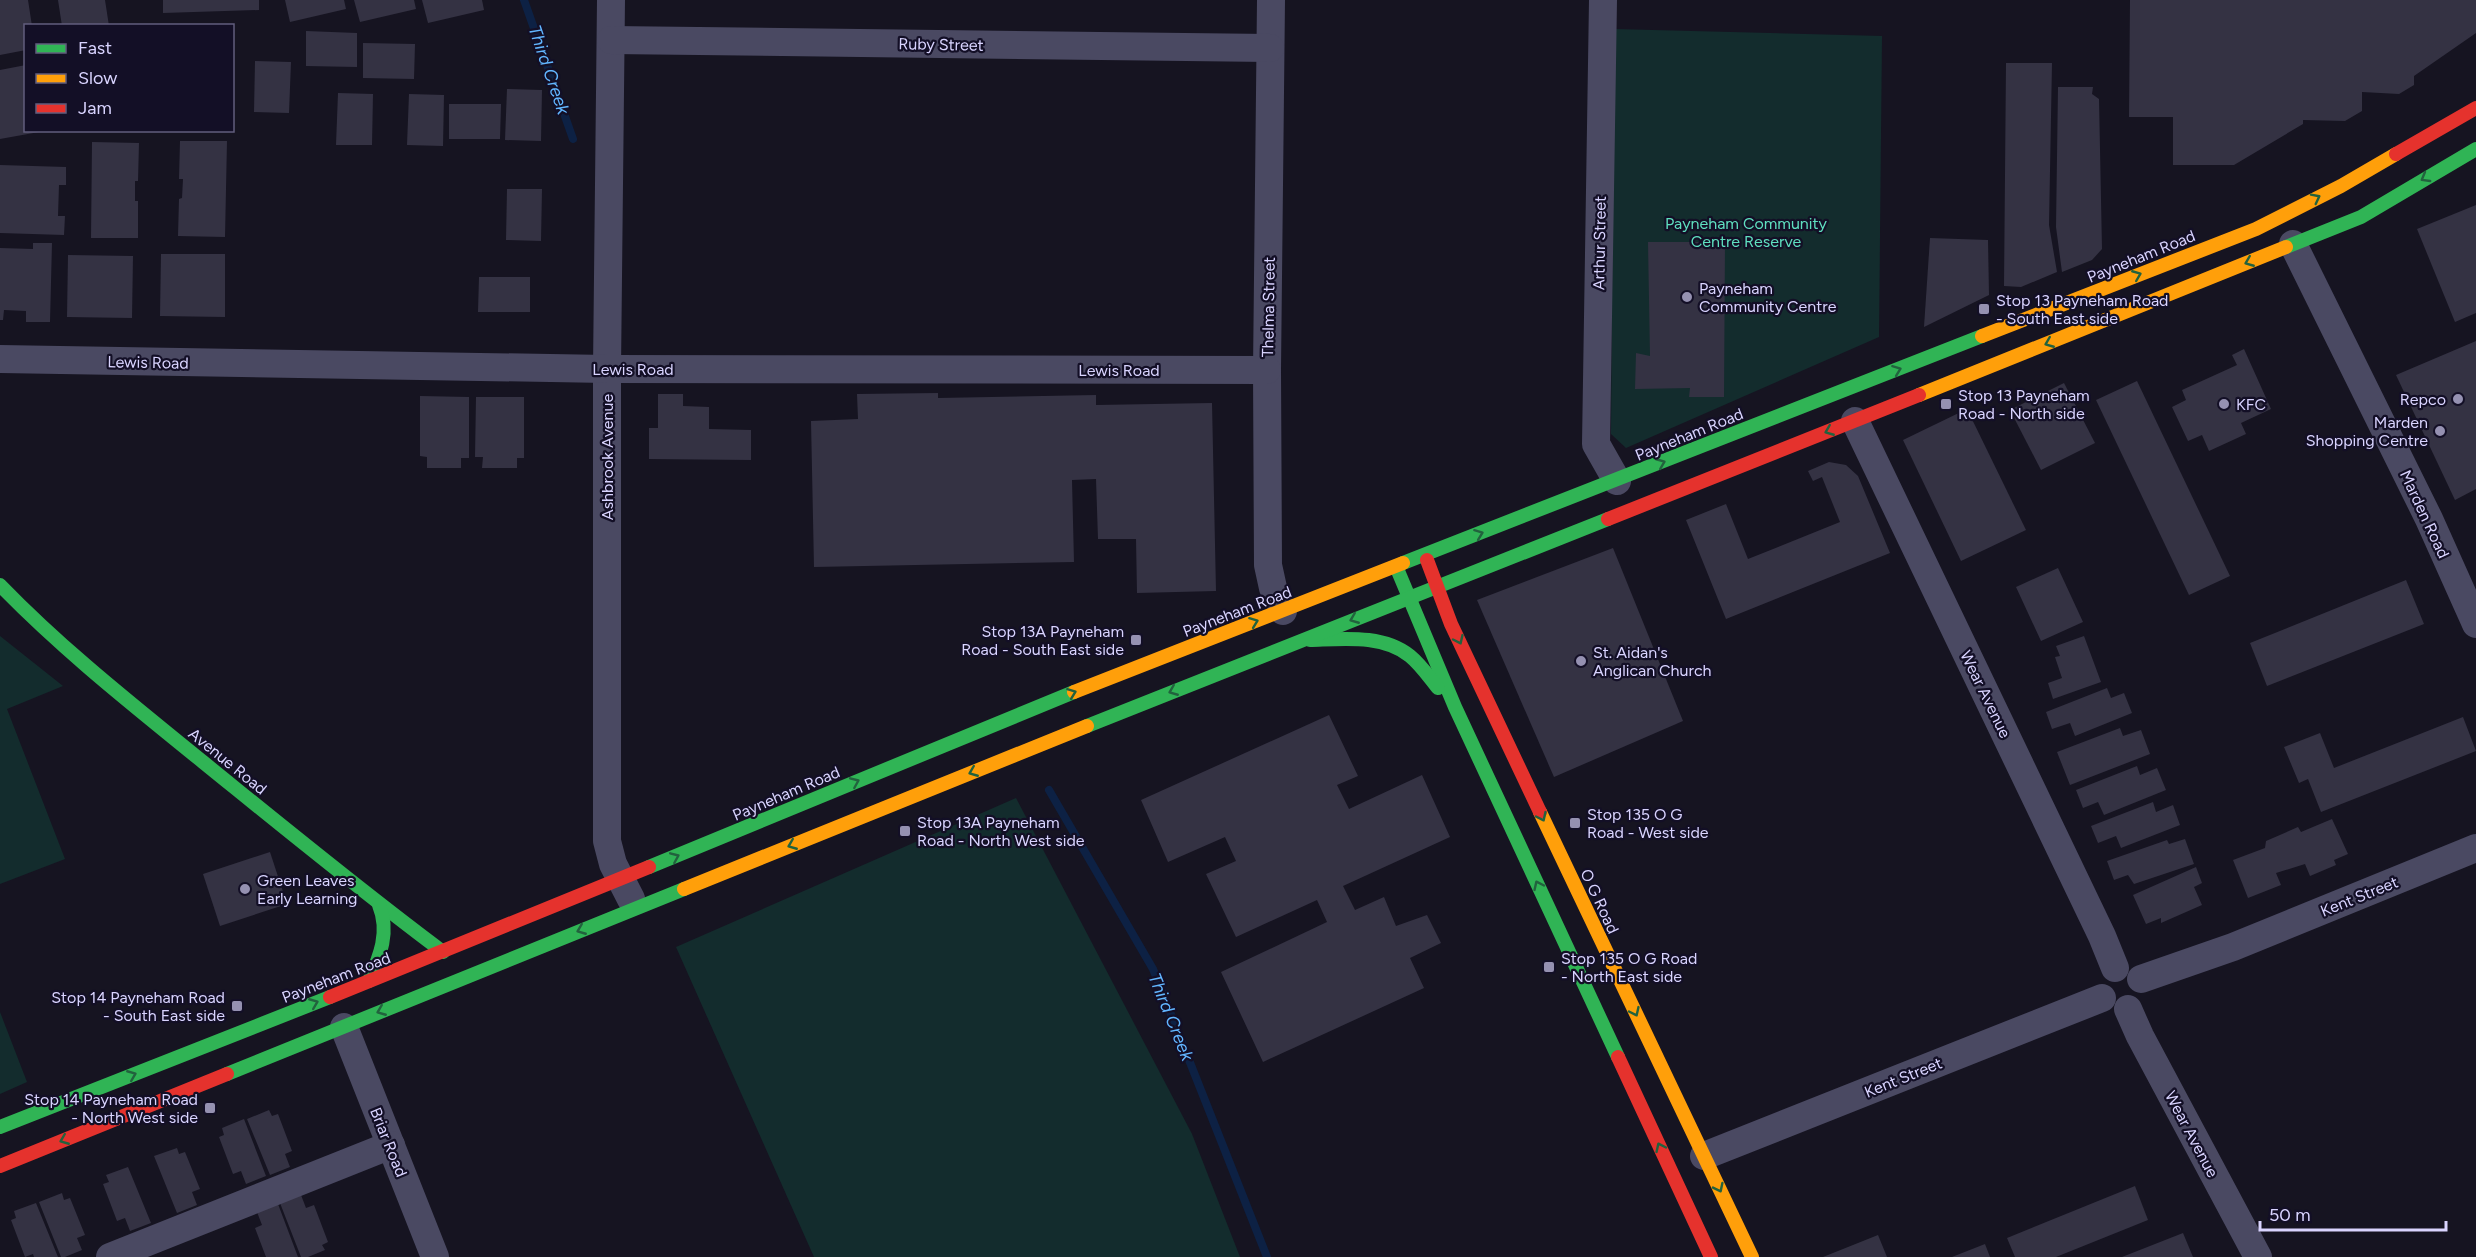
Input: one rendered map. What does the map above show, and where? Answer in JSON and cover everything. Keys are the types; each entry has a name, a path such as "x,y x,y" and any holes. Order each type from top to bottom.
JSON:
{"main road":[{"name":"Payneham Road","path":"0,1127 195,1061 369,981 621,880 1006,719 2256,229 2341,186 2476,108"},
{"path":"0,1166 1301,640 1855,421 2361,217 2476,149"},
{"name":"O G Road","path":"1425,556 1451,624 1752,1257"},
{"path":"1397,566 1455,707 1711,1257"},
{"name":"Avenue Road","path":"0,585 31,619 95,674 380,905 444,952 463,959 482,962 523,954"},
{"path":"1301,640 1353,638 1390,645 1414,660 1455,707"},
{"path":"369,981 383,942 385,924 380,905"},
{"path":"416,997 427,990 444,952"},
{"path":"195,1061 213,1072 261,1060"},
{"path":"1670,1170 1704,1156"}],"street":[{"name":"Ashbrook Avenue","path":"611,0 607,369 607,841 613,864 636,908"},
{"name":"Thelma Street","path":"1270,0 1268,565 1283,611"},
{"name":"Arthur Street","path":"1603,0 1596,444 1617,481"},
{"name":"Ruby Street","path":"611,40 1270,48"},
{"name":"Marden Road","path":"2293,244 2429,519 2476,624"},
{"name":"Lewis Road","path":"0,359 607,369 1267,370"},
{"name":"Wear Avenue","path":"1855,421 2092,916 2115,969"},
{"name":"Kent Street","path":"2141,979 2233,947 2476,848"},
{"path":"2123,967 2132,970 2141,979 2143,991 2141,1000 2128,1010 2113,1009 2102,998 2100,988 2102,979 2115,969 2123,967"},
{"name":"Kent Street","path":"1704,1156 2102,998"},
{"name":"Wear Avenue","path":"2128,1010 2259,1257"},
{"name":"Briar Road","path":"344,1027 435,1257"},
{"path":"110,1257 391,1145"}],"green space":[{"name":"Payneham Community Centre Reserve","path":"1614,29 1882,36 1879,337 1626,448 1611,434"},
{"path":"0,636 63,686 7,709 65,859 0,884"},
{"path":"1016,798 1192,1134 1240,1257 814,1257 676,947"},
{"path":"0,1012 27,1082 0,1094"}],"building":[{"path":"0,0 28,0 32,24 24,24 24,50 0,55"},
{"path":"58,0 105,0 109,24 62,24"},
{"path":"163,0 259,0 259,10 163,13"},
{"path":"285,0 344,0 346,9 290,22"},
{"path":"354,0 414,0 416,9 360,22"},
{"path":"422,0 482,0 484,10 428,23"},
{"path":"2130,0 2476,0 2476,33 2414,76 2414,85 2399,94 2362,92 2362,111 2345,121 2303,120 2303,124 2234,165 2173,165 2173,117 2129,117"},
{"path":"306,31 357,33 357,67 306,66"},
{"path":"363,43 415,44 414,79 363,78"},
{"path":"255,61 291,62 289,113 254,112"},
{"path":"2006,63 2052,63 2049,225 2057,272 2021,287 2004,286"},
{"path":"24,65 24,132 39,132 0,139 0,70"},
{"path":"2058,87 2093,87 2092,94 2099,99 2102,249 2092,260 2062,272 2056,227"},
{"path":"507,89 542,90 541,141 505,140"},
{"path":"338,93 373,94 372,145 336,145"},
{"path":"409,94 444,95 443,146 407,145"},
{"path":"449,104 501,104 500,139 449,139"},
{"path":"180,141 227,141 225,237 178,236 179,199 182,198 183,179 179,179"},
{"path":"92,142 139,143 138,181 135,181 135,201 138,201 138,238 91,238"},
{"path":"0,165 66,167 66,185 59,185 58,216 65,216 64,235 0,233"},
{"path":"507,189 542,189 541,241 506,240"},
{"path":"2476,205 2476,313 2455,322 2417,229"},
{"path":"1930,238 1988,240 1989,295 1924,327"},
{"name":"Payneham Community Centre","path":"1648,242 1725,242 1724,397 1689,397 1690,388 1635,389 1636,353 1650,356"},
{"path":"33,243 52,243 50,322 26,322 26,311 4,310 3,320 0,320 0,248 33,249"},
{"path":"161,254 225,254 225,317 160,316"},
{"path":"68,255 133,256 132,318 67,317"},
{"path":"479,277 530,277 530,312 478,312"},
{"name":"Marden Shopping Centre","path":"2476,341 2476,489 2455,500 2396,375"},
{"name":"KFC","path":"2244,349 2271,409 2241,423 2246,434 2209,451 2202,435 2188,441 2172,407 2186,400 2182,390 2237,365 2232,355"},
{"path":"2137,381 2230,576 2189,595 2096,400"},
{"path":"2064,383 2095,443 2041,470 2010,410"},
{"path":"938,393 938,398 1096,395 1096,405 1212,403 1216,591 1137,593 1136,539 1098,539 1096,479 1072,480 1074,562 814,567 811,421 858,419 857,394"},
{"path":"658,394 683,394 683,406 709,407 709,429 751,430 751,460 649,459 649,428 658,428"},
{"path":"420,396 469,397 469,458 461,458 461,468 427,468 427,457 420,456"},
{"path":"476,397 524,397 524,458 517,458 517,468 482,468 483,457 475,457"},
{"path":"1967,409 2026,530 1961,561 1903,440"},
{"path":"1829,462 1846,465 1858,476 1890,553 1726,619 1686,520 1726,504 1748,559 1840,522 1822,477 1813,481 1808,471"},
{"name":"St. Aidan's Anglican Church","path":"1613,548 1683,721 1554,777 1477,600"},
{"path":"2058,568 2083,622 2041,641 2016,587"},
{"path":"2406,580 2424,624 2267,686 2250,643"},
{"path":"2084,636 2101,682 2053,699 2048,683 2062,678 2055,657 2060,656 2056,646"},
{"path":"2107,688 2111,698 2124,693 2132,713 2075,736 2070,723 2052,729 2046,712"},
{"path":"1329,715 1358,776 1337,785 1349,809 1422,775 1450,837 1343,886 1355,910 1384,897 1396,926 1427,915 1441,943 1410,958 1424,988 1263,1062 1221,972 1327,922 1317,900 1236,937 1206,874 1236,861 1225,837 1168,862 1141,800"},
{"path":"2463,717 2476,751 2321,812 2308,779 2299,783 2284,747 2320,733 2334,768"},
{"path":"2120,728 2123,736 2141,730 2150,754 2070,785 2057,752"},
{"path":"2137,766 2140,775 2157,768 2166,790 2104,815 2098,802 2083,808 2076,790"},
{"path":"2153,802 2156,812 2173,805 2180,825 2121,848 2116,836 2098,843 2091,826"},
{"path":"2332,819 2348,854 2334,860 2336,865 2310,876 2305,864 2276,873 2281,885 2248,898 2233,860 2265,848 2266,841 2298,827 2301,832"},
{"path":"2185,839 2194,864 2134,884 2128,875 2114,880 2107,861 2167,840 2169,844"},
{"name":"Green Leaves Early Learning","path":"270,852 287,904 220,926 203,874"},
{"path":"2196,867 2202,883 2194,887 2202,905 2161,923 2161,918 2146,924 2133,895"},
{"path":"269,1110 272,1116 278,1114 292,1151 285,1154 290,1167 270,1175 247,1119"},
{"path":"244,1119 266,1176 246,1184 241,1171 233,1174 219,1137 224,1135 222,1128"},
{"path":"177,1148 179,1154 185,1152 200,1189 192,1192 197,1205 177,1213 154,1156"},
{"path":"128,1167 151,1223 130,1231 125,1218 117,1221 103,1184 109,1182 106,1175"},
{"path":"2135,1186 2148,1220 2056,1257 2015,1257 2007,1238"},
{"path":"62,1193 64,1200 70,1198 85,1235 77,1238 82,1250 65,1257 61,1257 39,1202"},
{"path":"301,1195 306,1208 314,1205 328,1242 322,1245 325,1250 308,1257 301,1257 280,1203"},
{"path":"36,1203 58,1257 34,1257 33,1254 25,1257 11,1220 16,1218 14,1211"},
{"path":"278,1204 298,1257 266,1257 255,1228 262,1225 257,1212"},
{"path":"2183,1233 2193,1257 2122,1257"},
{"path":"1878,1235 1887,1257 1823,1257"},
{"path":"1985,1244 1990,1257 1952,1257"}],"waterway":[{"name":"Third Creek","path":"524,0 573,139"},
{"name":"Third Creek","path":"1049,790 1153,969 1267,1257"}],"traffic: fast":[{"path":"2286,247 2361,217 2476,149"},
{"path":"1403,563 1982,336"},
{"path":"1087,726 1608,519"},
{"path":"1398,571 1455,707 1618,1057"},
{"path":"0,585 73,655 322,858 443,952"},
{"path":"1310,640 1362,639 1388,644 1410,656 1438,688"},
{"path":"649,867 1074,692"},
{"path":"227,1074 684,889"},
{"path":"369,981 380,953 384,934 379,905"},
{"path":"0,1127 330,997"}],"traffic: slow":[{"path":"1982,336 2256,229 2341,186 2396,154"},
{"path":"1919,395 2286,247"},
{"path":"1074,692 1403,563"},
{"path":"684,889 1087,726"},
{"path":"1540,812 1752,1257"}],"traffic: jam":[{"path":"2396,154 2476,108"},
{"path":"1608,519 1919,395"},
{"path":"1427,560 1451,624 1540,812"},
{"path":"330,997 649,867"},
{"path":"1618,1057 1711,1257"},
{"path":"0,1166 227,1074"}],"place":[{"name":"Payneham Community Centre","path":"1687,297"},
{"name":"Stop 13 Payneham Road - South East side","path":"1984,309"},
{"name":"Repco","path":"2458,399"},
{"name":"Stop 13 Payneham Road - North side","path":"1946,404"},
{"name":"KFC","path":"2224,404"},
{"name":"Marden Shopping Centre","path":"2440,431"},
{"name":"Stop 13A Payneham Road - South East side","path":"1136,640"},
{"name":"St. Aidan's Anglican Church","path":"1581,661"},
{"name":"Stop 135 O G Road - West side","path":"1575,823"},
{"name":"Stop 13A Payneham Road - North West side","path":"905,831"},
{"name":"Green Leaves Early Learning","path":"245,889"},
{"name":"Stop 135 O G Road - North East side","path":"1549,967"},
{"name":"Stop 14 Payneham Road - South East side","path":"237,1006"},
{"name":"Stop 14 Payneham Road - North West side","path":"210,1108"}]}
